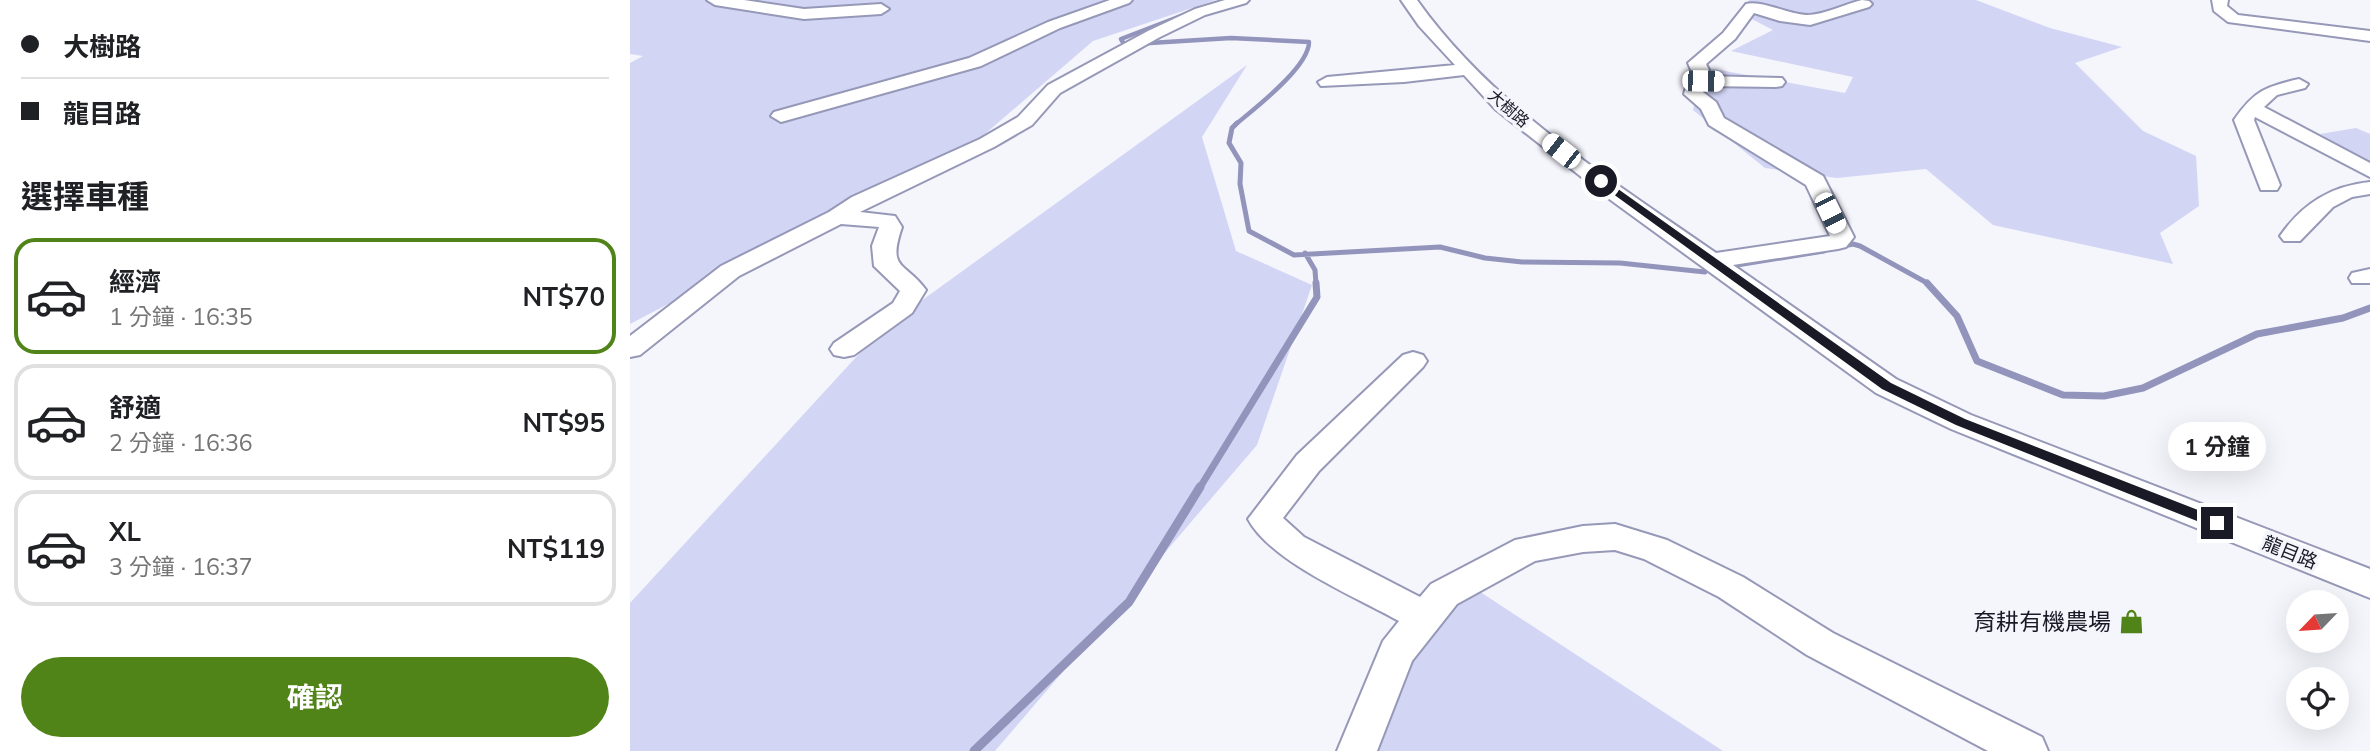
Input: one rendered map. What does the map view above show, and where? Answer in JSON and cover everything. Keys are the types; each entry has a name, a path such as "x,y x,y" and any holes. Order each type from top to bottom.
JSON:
{"street":[{"path":"715,0 804,15 881,9"},
{"path":"781,116 975,62 1055,25 1124,0"},
{"path":"630,349 730,271 837,218 860,202 987,143 1025,121 1054,89 1154,34 1200,12 1241,0"},
{"name":"大樹路","path":"1409,0 1425,23 1502,105 1620,196 1829,347"},
{"path":"2220,0 2220,8 2234,19 2370,36"},
{"path":"1711,261 1838,242 1842,237 1815,181 1716,121 1709,106 1693,94 1700,70 1696,63 1729,36 1751,7 1780,16 1810,20 1864,4"},
{"path":"1327,82 1415,76 1468,69"},
{"path":"1696,82 1776,82"},
{"path":"2269,185 2244,120 2252,107 2271,91 2300,85"},
{"path":"2252,107 2370,171"},
{"path":"2292,236 2319,204 2337,194 2370,188"},
{"path":"837,218 887,221 891,227 884,246 886,267 913,290 903,308 844,349"},
{"name":"龍目路","path":"1829,347 1886,386 1961,422 2370,584"},
{"path":"1413,361 1308,463 1264,519 1292,546 1424,617"},
{"path":"1357,751 1396,652 1444,594 1527,549 1583,539 1615,537 1655,549 1731,587 1821,644 2028,751"}],"shaded area":[{"path":"630,0 1216,0 1093,41 971,146 630,324 630,63 643,56 630,54"},
{"path":"1749,0 1976,0 2050,28 2122,47 2075,63 2143,131 2196,156 2199,206 2160,233 2173,264 1993,225 1926,169 1837,178 1765,168 1693,110 1703,67 1845,93 1853,77 1731,51 1773,30 1744,15"},
{"path":"1247,65 1202,137 1236,251 1312,285 1257,445 995,751 630,751 630,603 881,330"},
{"path":"2356,128 2370,134 2370,163 2320,134"},
{"path":"1459,578 1723,751 1340,751"}],"waterway":[{"path":"1199,9 1121,39 1124,44 1231,38 1309,42 1307,52 1291,75 1235,125"},
{"path":"1235,125 1229,143 1241,163 1240,184 1249,231 1294,255 1306,254"},
{"path":"1839,247 1853,244 1860,246 1929,284"},
{"path":"1306,254 1440,247 1485,258 1522,262 1620,263 1705,272"},
{"path":"1737,265 1824,251"},
{"path":"1306,254 1315,270 1316,284"},
{"path":"1199,489 1317,297 1316,283"},
{"path":"1927,283 1957,316 1977,361 2063,395 2104,396 2143,388 2257,334 2343,318 2370,308"},
{"path":"974,751 1129,602 1200,487"}],"place":[{"name":"育耕有機農場","path":"2131,621"}],"route":[{"path":"1601,181 1886,386 1961,422 2217,523"}]}
